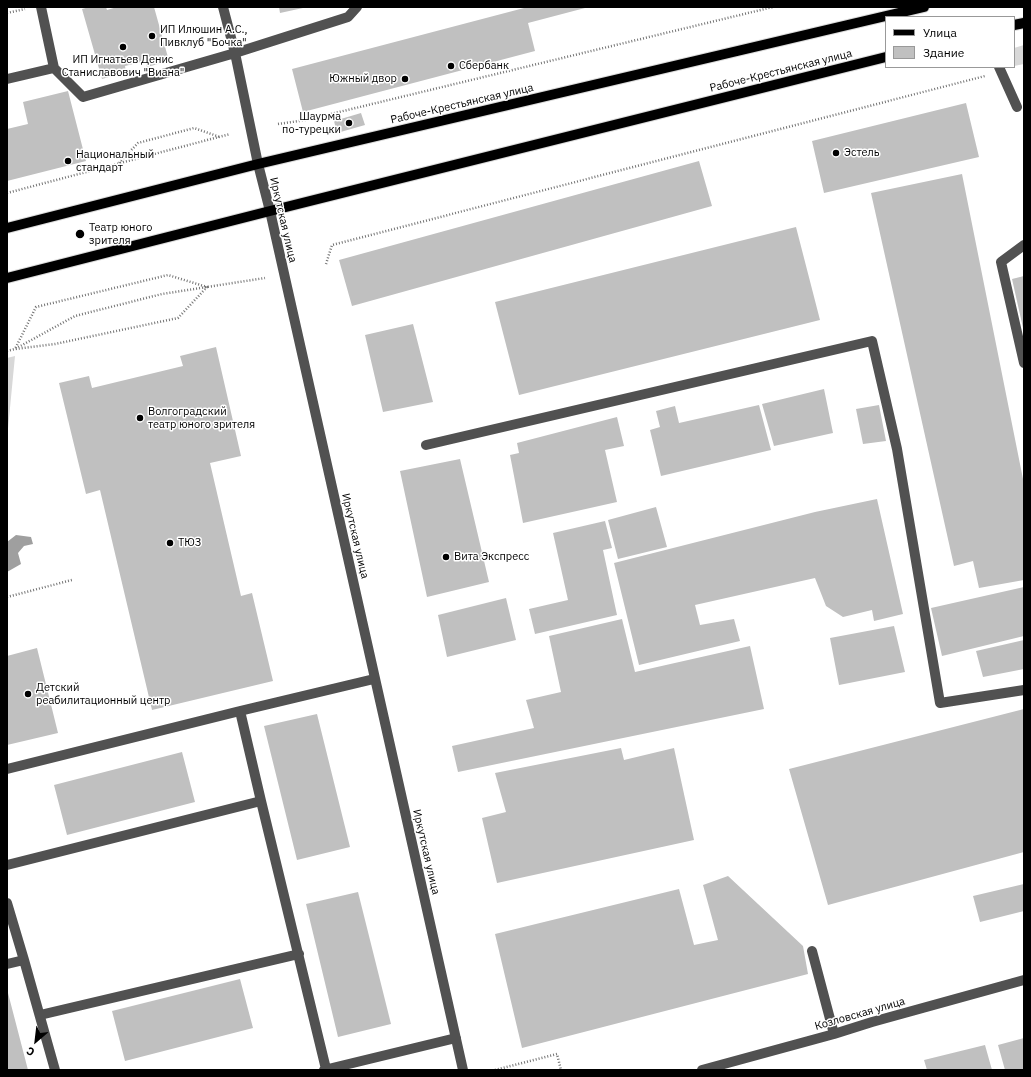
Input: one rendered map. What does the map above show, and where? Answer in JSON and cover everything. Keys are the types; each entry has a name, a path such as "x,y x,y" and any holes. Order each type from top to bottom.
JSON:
{"main road":[{"name":"Рабоче-Крестьянская улица","path":"886,16 924,7"},
{"name":"Рабоче-Крестьянская улица","path":"7,228 258,164 885,16"},
{"name":"Рабоче-Крестьянская улица","path":"7,278 885,57"}],"street":[{"path":"41,7 54,68 83,97 235,53 357,7"},
{"name":"Иркутская улица","path":"223,7 235,53 258,164 270,211 463,1070"},
{"path":"7,79 54,68"},
{"path":"1000,70 1017,107"},
{"path":"1024,245 1001,262 1024,363"},
{"path":"426,445 872,341 897,449 940,703 1024,690"},
{"path":"7,769 240,710 374,679"},
{"path":"240,710 299,954 325,1070 456,1038"},
{"path":"7,865 261,801"},
{"path":"7,903 55,1070"},
{"path":"812,951 834,1034"},
{"path":"40,1015 299,954"},
{"path":"7,964 24,960"},
{"name":"Козловская улица","path":"702,1070 1024,980"}],"path":[{"path":"278,124 314,118 773,7"},
{"path":"7,13 29,8"},
{"path":"326,264 332,245 1000,70"},
{"path":"118,164 138,143 194,128 220,137"},
{"path":"7,193 230,134"},
{"path":"15,349 36,307 168,275 207,287"},
{"path":"15,349 76,316 162,294 266,278"},
{"path":"7,351 55,344 178,318 207,287"},
{"path":"7,597 72,580"},
{"path":"495,1070 557,1054 561,1070"}],"shaded area":[{"path":"1024,45 1024,64 1015,66 1015,48"},
{"path":"15,356 7,439 7,358"},
{"path":"16,535 31,537 33,544 24,546 18,553 21,564 7,572 7,542"}],"building":[{"path":"89,7 106,7 107,10 117,7 154,7 169,61 147,67 145,61 125,66 126,72 102,79 82,9"},
{"path":"279,7 303,7 303,8 280,13"},
{"path":"523,7 585,8 528,23 535,51 303,112 292,69 524,8"},
{"path":"68,91 86,161 7,181 7,129 28,124 23,102"},
{"path":"966,103 979,157 824,193 812,141"},
{"name":"Шаурма по-турецки","path":"361,113 365,125 337,133 334,121"},
{"path":"699,161 712,206 352,306 339,260"},
{"path":"962,174 1024,484 1024,580 979,588 973,561 954,566 871,193"},
{"path":"796,227 820,320 519,395 495,302"},
{"path":"1024,276 1024,328 1023,328 1012,279"},
{"path":"413,324 433,402 383,412 365,335"},
{"name":"ТЮЗ","path":"216,347 241,456 210,463 241,596 252,593 273,681 152,710 100,490 86,494 59,383 89,376 92,388 183,366 180,356"},
{"path":"824,389 833,433 774,446 762,404"},
{"path":"759,405 771,450 661,476 650,430 660,427 656,411 675,406 679,423"},
{"path":"879,405 886,441 863,444 856,409"},
{"path":"617,417 624,446 605,450 617,502 523,523 510,455 519,453 517,443"},
{"path":"460,459 489,582 427,597 400,471"},
{"path":"877,499 903,614 874,621 872,610 843,617 826,606 815,578 695,605 700,625 734,619 740,641 639,665 614,563 815,512"},
{"path":"656,507 667,547 618,559 608,520"},
{"path":"605,521 612,548 603,550 617,615 535,634 529,609 568,600 553,533"},
{"path":"1024,587 1024,636 942,656 931,608"},
{"path":"506,598 516,640 447,657 438,615"},
{"path":"622,619 635,672 750,646 764,709 458,772 452,746 534,728 526,700 561,692 549,636"},
{"path":"894,626 905,672 839,685 830,638"},
{"path":"1024,640 1024,669 983,677 976,651"},
{"name":"Детский реабилитационный центр","path":"37,648 58,733 7,745 7,656"},
{"path":"1024,709 1024,852 828,905 789,769"},
{"path":"317,714 350,847 297,860 264,726"},
{"path":"621,748 624,760 674,748 694,840 497,883 482,818 506,812 495,773"},
{"path":"182,752 195,802 67,835 54,785"},
{"path":"728,876 803,946 808,974 522,1048 495,934 679,889 694,945 718,940 703,885"},
{"path":"1024,884 1024,911 980,922 973,896"},
{"path":"358,892 391,1024 338,1037 306,904"},
{"path":"240,979 253,1028 125,1061 112,1011"},
{"path":"8,993 28,1070 7,1070"},
{"path":"1024,1038 1024,1070 1005,1070 998,1045"},
{"path":"985,1045 992,1070 927,1070 924,1060"}],"place":[{"name":"ИП Илюшин А.С., Пивклуб \"Бочка\"","path":"152,36"},
{"name":"ИП Игнатьев Денис Станиславович \"Виана\"","path":"123,47"},
{"name":"Сбербанк","path":"451,66"},
{"name":"Южный двор","path":"405,79"},
{"name":"Шаурма по-турецки","path":"349,123"},
{"name":"Эстель","path":"836,153"},
{"name":"Национальный стандарт","path":"68,161"},
{"name":"Театр юного зрителя","path":"80,234"},
{"name":"Волгоградский театр юного зрителя","path":"140,418"},
{"name":"ТЮЗ","path":"170,543"},
{"name":"Вита Экспресс","path":"446,557"},
{"name":"Детский реабилитационный центр","path":"28,694"}]}
